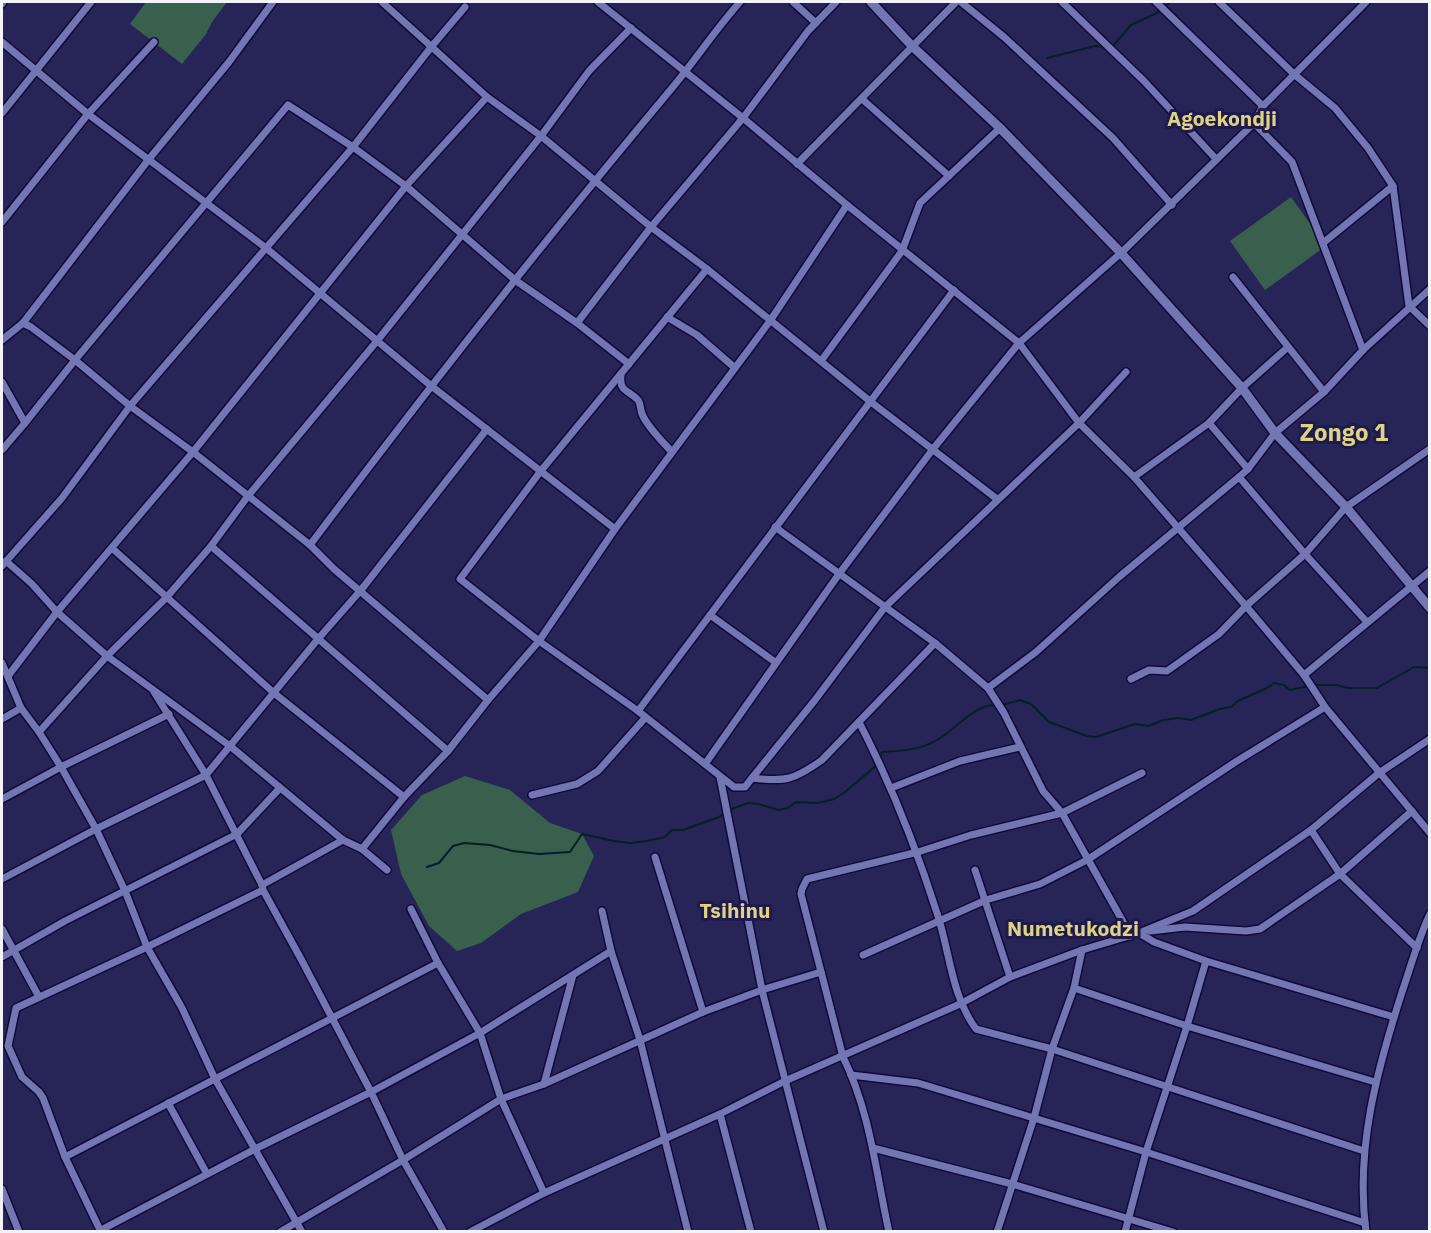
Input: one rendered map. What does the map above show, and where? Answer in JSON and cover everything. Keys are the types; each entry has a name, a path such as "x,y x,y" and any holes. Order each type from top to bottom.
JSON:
{"street":[{"path":"2,113 91,2"},
{"path":"2,340 22,323 149,159 229,62 273,2"},
{"path":"382,2 487,97 541,136 870,402 997,499"},
{"path":"598,2 743,118 846,206 1019,343 1079,423 1134,477 1246,606 1304,675 1325,707 1430,833"},
{"path":"310,545 430,385 595,180 686,72 740,2"},
{"path":"793,2 816,23"},
{"path":"577,323 651,227 743,118 816,23 837,2"},
{"path":"871,2 912,46 1000,128 1121,253 1242,388 1275,433 1346,507 1409,586 1430,608"},
{"path":"797,165 848,110 862,99 956,2"},
{"path":"961,2 1004,37 1113,138 1172,205"},
{"path":"1062,2 1144,81 1216,159"},
{"path":"1156,2 1263,106"},
{"path":"1219,2 1295,75 1335,108 1368,148 1393,186 1409,306 1430,326"},
{"path":"705,764 839,574 933,449 1019,343 1172,205 1254,123 1263,106 1366,2"},
{"path":"387,870 362,849 343,840 230,746 107,656 57,612 32,584 4,563 62,498 130,406 353,147 465,7"},
{"path":"39,732 107,656 166,598 211,546 248,496 377,341 541,136 589,71 631,28"},
{"path":"2,42 88,114 266,248 430,385 615,528"},
{"path":"2,222 88,114 154,42"},
{"path":"8,675 57,612 113,549 193,452 406,186 487,97"},
{"path":"862,99 949,176"},
{"path":"2,450 288,105 353,147 406,186 515,280 577,323 629,364"},
{"path":"1254,123 1292,162 1363,350"},
{"path":"821,361 902,250 920,203 1000,128"},
{"path":"1323,243 1393,186"},
{"path":"362,849 404,798 448,751 539,641 615,528 770,321 846,206"},
{"path":"707,269 540,472 460,579 539,641 638,711 734,787 745,787 815,700 885,606 1079,423 1126,372"},
{"path":"1233,277 1324,392"},
{"path":"988,688 1036,652 1248,469 1275,433 1324,392 1363,350 1430,289"},
{"path":"638,711 954,290"},
{"path":"667,317 697,335 735,368"},
{"path":"22,323 31,327 75,360 130,406 193,452 310,545 334,569 488,700"},
{"path":"1134,477 1209,423 1242,388 1288,347"},
{"path":"621,374 623,388 639,402 649,425 672,452"},
{"path":"2,382 25,423"},
{"path":"1209,423 1248,469"},
{"path":"2,879 96,829 206,775 361,590 487,429"},
{"path":"1131,679 1149,670 1167,670 1219,634 1246,606 1305,554 1346,507 1430,449"},
{"path":"1239,477 1367,622"},
{"path":"775,527 934,643 988,688 1004,713 1043,791 1062,813 1131,936"},
{"path":"211,546 448,751"},
{"path":"113,549 274,693 404,798"},
{"path":"1304,675 1430,571"},
{"path":"710,615 775,662"},
{"path":"752,778 779,781 801,774 822,760 934,643"},
{"path":"2,663 21,708 61,767 96,829 125,891 147,947 182,1008 215,1079 302,1232"},
{"path":"154,692 206,775 262,888 302,959 371,1092 403,1160 444,1232"},
{"path":"863,955 939,919 986,900 1040,884 1087,860 1237,761 1325,707"},
{"path":"2,719 21,708"},
{"path":"2,799 169,714"},
{"path":"532,795 577,784 598,771 645,718"},
{"path":"859,722 891,788 918,852 939,919 960,1004 976,1029 1053,1049 1364,1151"},
{"path":"470,1232 544,1193 720,1114 785,1081 960,1004 1010,977 1082,950 1131,936 1193,911 1311,830 1379,773 1430,739"},
{"path":"891,788 960,761 1020,747"},
{"path":"890,1232 873,1148 851,1075 843,1057 801,889 807,879 1062,813 1142,773"},
{"path":"720,777 762,990 824,1232"},
{"path":"2,957 65,921 237,834 279,789"},
{"path":"1139,933 1185,927 1246,931 1260,928 1340,874 1412,811"},
{"path":"1311,830 1340,874 1417,948"},
{"path":"343,840 262,888 147,947 16,1008 8,1046 22,1077 43,1098 65,1158 101,1231 255,1149 371,1092 480,1033 611,951"},
{"path":"655,857 703,1012"},
{"path":"975,870 1010,977"},
{"path":"411,909 438,963 480,1033 501,1099 544,1193"},
{"path":"602,911 611,951 640,1040 688,1232"},
{"path":"1366,1232 1364,1151 1375,1082 1394,1017 1430,914"},
{"path":"2,929 39,997"},
{"path":"1139,933 1154,942 1206,961 1394,1017"},
{"path":"997,1232 1074,988 1082,950"},
{"path":"1125,1232 1146,1152 1206,961"},
{"path":"65,1158 438,963"},
{"path":"280,1232 501,1099 544,1084 703,1012 762,990 821,972"},
{"path":"544,1084 573,975"},
{"path":"1074,988 1187,1026 1375,1082"},
{"path":"851,1075 918,1083 1146,1152 1365,1223"},
{"path":"168,1103 207,1174"},
{"path":"720,1114 751,1232"},
{"path":"873,1148 1012,1184 1129,1217 1173,1232"},
{"path":"2,1189 20,1232"}],"green space":[{"path":"146,2 227,2 206,34 182,64 130,24"},
{"path":"1291,197 1326,246 1265,290 1230,241"},
{"path":"465,776 510,790 550,823 582,834 594,856 578,892 521,914 481,943 457,951 429,926 401,874 391,830 422,795"}],"waterway":[{"path":"1165,7 1170,2"},
{"path":"1112,47 1131,25 1161,11"},
{"path":"1047,58 1095,46 1106,47"},
{"path":"1313,685 1377,688 1414,667 1430,668"},
{"path":"1002,705 1020,700 1031,704 1049,722 1096,737 1135,724 1149,726 1163,720 1179,718 1191,720 1231,707 1238,701 1274,683 1284,685 1290,690 1308,686"},
{"path":"879,760 882,752 910,749 931,743 944,736 972,713 996,705"},
{"path":"729,810 748,803 779,810 788,808 796,802 818,803 834,799 877,765"},
{"path":"427,867 439,863 453,846 464,843 539,854 570,852 582,834 630,843 647,841 665,837 672,830 683,830 724,813"}],"district":[{"name":"Agoekondji","path":"1222,118"},
{"name":"Zongo 1","path":"1344,432"},
{"name":"Tsihinu","path":"735,910"},
{"name":"Numetukodzi","path":"1073,928"}]}
